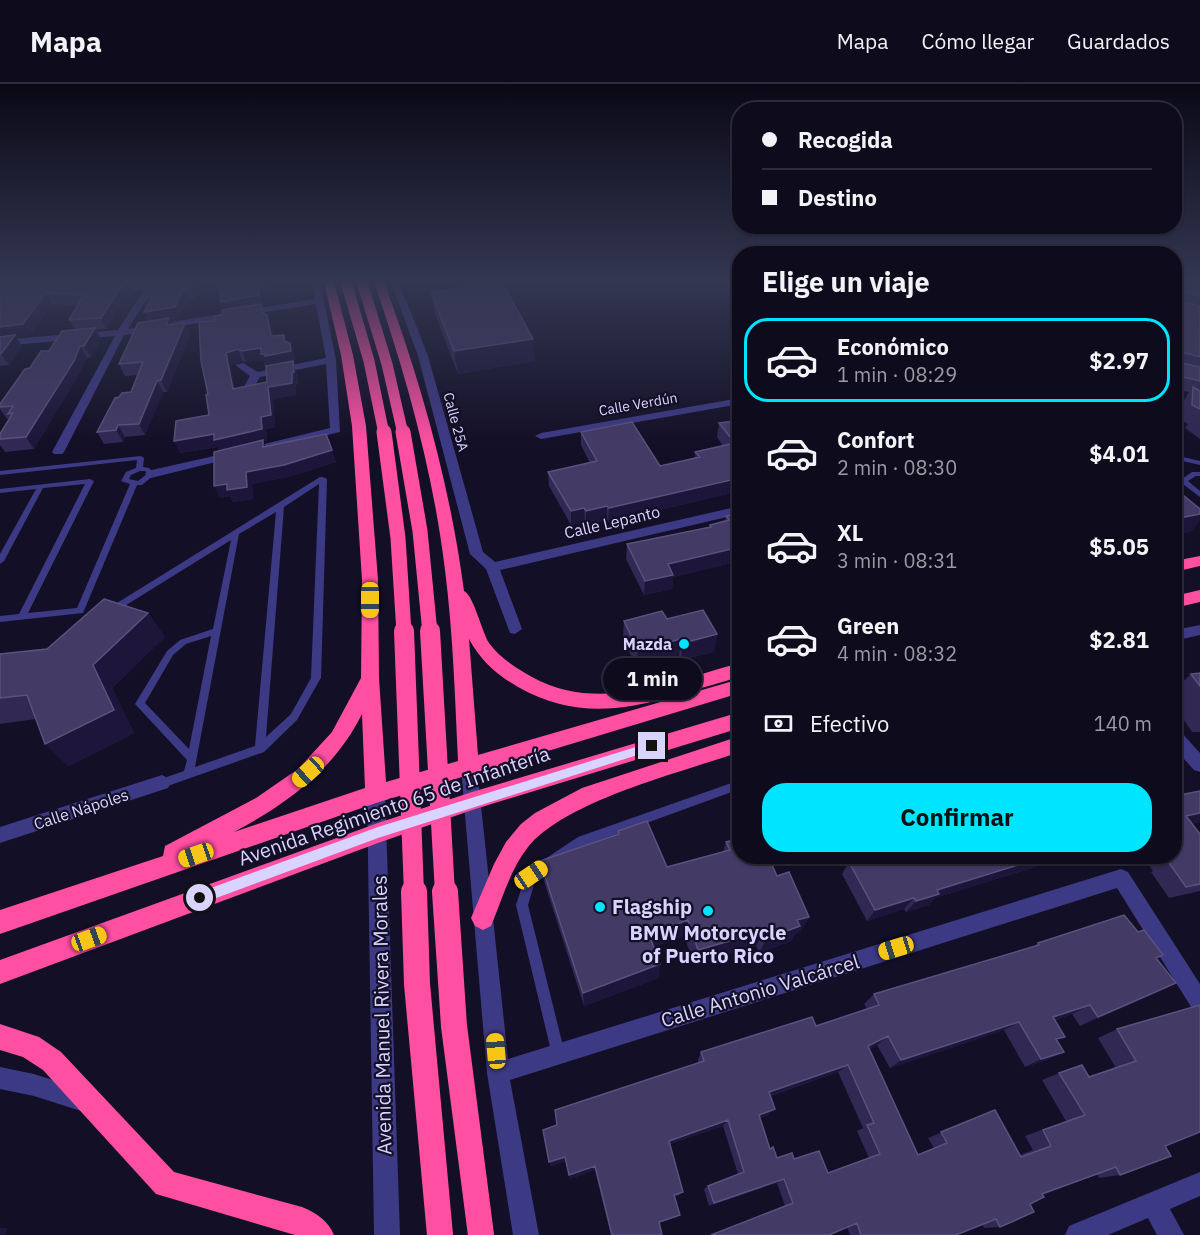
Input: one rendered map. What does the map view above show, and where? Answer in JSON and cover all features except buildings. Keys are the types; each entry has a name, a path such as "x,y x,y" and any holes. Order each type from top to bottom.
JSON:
{"highway":[{"path":"342,336 359,426 370,580 370,678 376,794"},
{"path":"362,336 381,414 398,538 407,685 417,984 440,1235"},
{"path":"379,336 402,420 421,535 434,678 448,960 481,1235"},
{"path":"398,336 413,380 434,468 453,569 469,768"},
{"path":"1182,565 1200,561"},
{"path":"453,569 461,588 472,629 495,661 527,682 561,698 597,703 732,672"},
{"path":"1182,600 1200,596"},
{"path":"129,877 260,807 296,783 321,760 339,738 370,678"},
{"name":"Avenida Regimiento 65 de Infantería","path":"0,922 376,794 732,688"},
{"name":"Avenida Regimiento 65 de Infantería","path":"0,972 378,833 472,801 732,722"},
{"path":"483,918 511,855 528,832 571,803 589,795 732,747"},
{"path":"0,1037 30,1046 52,1061 166,1184 302,1222 319,1235"}],"street":[{"path":"0,343 88,336"},
{"path":"58,452 120,336"},
{"path":"151,474 336,430 331,360 326,336"},
{"name":"Calle 25A","path":"415,336 423,356 477,554 492,567 515,629"},
{"path":"240,365 256,375 331,360"},
{"path":"247,390 256,375"},
{"name":"Calle Verdún","path":"541,436 732,402"},
{"name":"Calle Lepanto","path":"492,567 732,512"},
{"path":"1182,634 1200,630"},
{"path":"1182,745 1200,765"},
{"path":"469,768 498,1073 526,1235"},
{"name":"Calle Nápoles","path":"0,835 162,783"},
{"name":"Avenida Manuel Rivera Morales","path":"376,794 387,1235"},
{"name":"Calle Antonio Valcárcel","path":"498,1073 1121,878 1200,1003"},
{"path":"0,1078 34,1084 91,1103"},
{"path":"1078,1235 1200,1184"},
{"path":"1154,1204 1171,1235"}],"lane":[{"path":"0,473 141,458 139,469"},
{"path":"1182,459 1200,463"},
{"path":"139,469 147,469 151,474 147,479 134,483 127,482 125,479 131,472 139,469"},
{"path":"1200,474 1194,474 1183,481 1200,495"},
{"path":"108,613 323,479 316,678 294,717 260,749 162,783"},
{"path":"0,491 90,482 22,617"},
{"path":"0,619 80,611 134,483"},
{"path":"0,561 42,486"},
{"path":"260,749 280,505"},
{"path":"189,773 236,532"},
{"path":"192,759 140,704 170,653 183,642 217,631"},
{"path":"558,1054 522,905 531,875 582,841 732,786"}],"place":[{"name":"Mazda","path":"684,644"},
{"name":"Flagship","path":"600,907"},
{"name":"BMW Motorcycle of Puerto Rico","path":"708,911"}],"route":[{"path":"200,898 472,801 652,746"}]}
